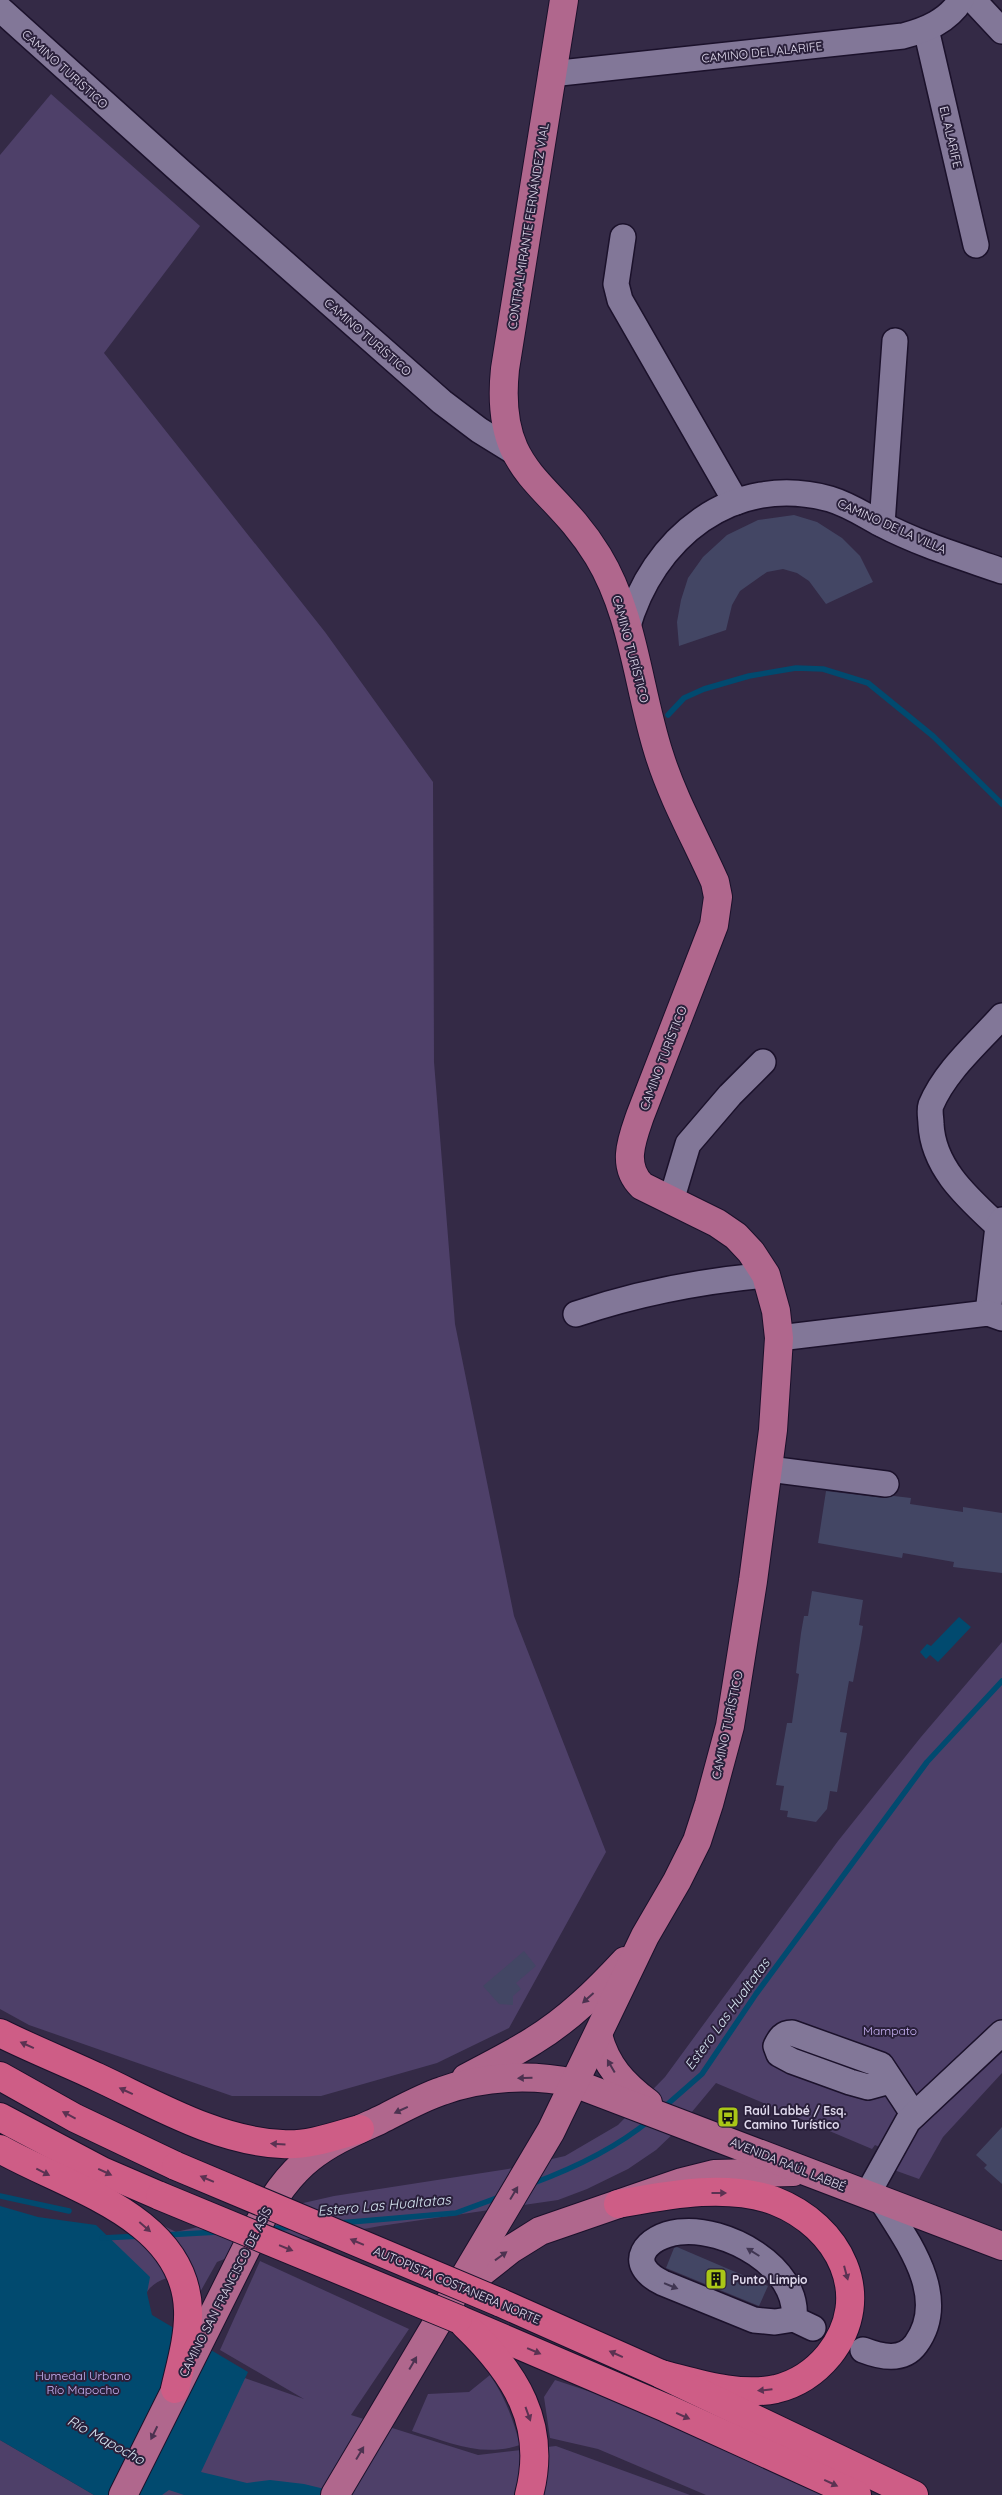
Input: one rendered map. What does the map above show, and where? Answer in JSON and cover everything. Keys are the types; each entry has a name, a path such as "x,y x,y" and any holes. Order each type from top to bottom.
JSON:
{"highway":[{"path":"0,2033 165,2109 217,2131 243,2139 267,2143 302,2144 360,2129"},
{"name":"AUTOPISTA COSTANERA NORTE","path":"0,2076 75,2118 176,2166 499,2302 661,2374 914,2495"},
{"path":"0,2117 86,2163 160,2196 455,2309 489,2331 675,2412 857,2495"},
{"path":"0,2149 52,2177 104,2200 149,2230 162,2245 180,2276 188,2309 187,2326 175,2389"},
{"path":"618,2204 660,2197 718,2192 745,2194 774,2201 802,2214 820,2228 834,2246 847,2278 848,2313 841,2337 824,2361 799,2380 775,2389 753,2391 715,2387 661,2374"},
{"path":"455,2309 502,2366 522,2398 531,2420 534,2438 533,2480 529,2495"}],"main road":[{"name":"CONTRALMIRANTE FERNÁNDEZ VIAL","path":"513,450 504,417 504,384 564,0"},
{"name":"CAMINO TURÍSTICO","path":"513,450 527,472 578,527 599,558 626,589 627,629 659,754 674,797 715,882 718,896 714,926 640,1116 630,1148 631,1170 636,1181 648,1190 717,1223 736,1236 752,1252 766,1275 776,1311 779,1338 778,1375 769,1469 737,1684 720,1767 697,1841 678,1881 645,1936 574,2083"},
{"path":"442,2091 533,2041 554,2026 612,1975 645,1936"},
{"path":"598,2035 623,2094"},
{"name":"CAMINO SAN FRANCISCO DE ASÍS","path":"123,2495 257,2227 295,2172 317,2153 342,2137 442,2091 478,2082 516,2078 545,2078 574,2083"},
{"path":"455,2309 480,2250 551,2131 574,2083"},
{"name":"AVENIDA RAÚL LABBÉ","path":"574,2083 623,2094 665,2116 1002,2246"},
{"path":"335,2495 389,2405 455,2309 496,2260 526,2239 555,2225 682,2182 714,2174 807,2172"}],"street":[{"name":"CAMINO DEL ALARIFE","path":"552,74 892,38 926,29 947,16 960,0"},
{"path":"973,0 1002,31"},
{"name":"CAMINO TURÍSTICO","path":"0,9 442,402 478,430 513,450"},
{"name":"EL ALARIFE","path":"926,29 976,245"},
{"path":"623,237 616,284 620,300 736,502"},
{"path":"882,524 895,341"},
{"name":"CAMINO DE LA VILLA","path":"626,589 651,570 680,536 702,519 736,502 774,494 812,495 848,505 882,524 1002,571"},
{"path":"779,1338 995,1316 1000,1223 968,1198 941,1163 932,1138 930,1107 944,1083 1002,1016"},
{"path":"671,1201 688,1144 730,1095 764,1062"},
{"path":"576,1314 662,1289 766,1275"},
{"path":"769,1469 886,1484"},
{"path":"864,2350 885,2356 908,2352 918,2341 927,2318 928,2299 911,2246 874,2198 908,2121 1002,2033"},
{"path":"890,2081 914,2115"},
{"path":"680,2232 702,2233 743,2246 769,2264 785,2282 804,2324 754,2320 663,2282 654,2278 644,2269 641,2260 643,2254 654,2240 680,2232"}],"green space":[{"path":"51,94 200,226 104,353 325,632 433,782 434,1062 455,1324 514,1616 606,1852 509,2028 437,2063 321,2096 232,2096 29,2025 0,2009 0,155"},
{"name":"Mampato","path":"1002,1642 1002,2073 943,2137 919,2179 894,2170 901,2157 875,2145 872,2149 716,2083 676,2131 656,2150 628,2169 587,2189 558,2200 380,2226 244,2251 217,2262 199,2294 190,2272 162,2280 149,2289 145,2295 141,2315 225,2371 304,2399 220,2350 260,2261 409,2329 351,2415 478,2455 556,2446 690,2495 114,2495 92,2241 161,2235 152,2220 176,2232 334,2196 508,2169 565,2156 618,2125 665,2077 838,1841 921,1737"},
{"path":"490,2375 508,2408 520,2445 506,2449 478,2449 452,2444 412,2431 428,2394 469,2392"},
{"path":"555,2380 633,2406 831,2495 706,2495 598,2449 550,2438 544,2397"},
{"path":"0,2440 94,2495 0,2495"}],"water":[{"path":"959,1617 971,1627 938,1662 930,1655 926,1659 920,1652 927,1644 931,1646"},
{"name":"Río Mapocho","path":"0,2206 38,2217 96,2225 150,2277 147,2293 152,2315 248,2372 201,2472 247,2483 270,2480 304,2484 349,2495 184,2495 169,2490 162,2495 94,2495 0,2440"}],"building":[{"path":"794,515 817,522 842,538 860,556 873,582 826,604 809,581 797,573 783,569 767,572 740,591 732,605 726,630 679,646 677,622 681,600 688,578 703,557 727,535 758,520"},
{"path":"826,1491 884,1498 894,1496 911,1498 910,1504 963,1512 963,1507 1002,1513 1002,1573 953,1567 954,1562 903,1553 902,1558 818,1543"},
{"path":"812,1591 863,1600 859,1625 863,1626 860,1644 853,1682 849,1681 840,1732 847,1733 837,1792 830,1791 827,1809 816,1822 787,1817 788,1811 780,1810 784,1786 776,1785 787,1723 792,1723 799,1674 796,1673 801,1633 804,1616 808,1616"},
{"path":"524,1951 536,1966 516,1983 521,1989 513,1996 513,2005 499,2004 483,1986"},
{"path":"1002,2127 1002,2184 984,2168 987,2165 976,2155"},
{"name":"Punto Limpio","path":"677,2247 768,2286 759,2306 666,2268 674,2248"}],"waterway":[{"path":"668,715 684,698 704,689 749,676 796,668 823,669 868,683 933,736 1002,804"},
{"name":"Estero Las Hualtatas","path":"662,2109 702,2074 756,1994 927,1762 1002,1681"},
{"name":"Estero Las Hualtatas","path":"531,2184 562,2172 608,2149 650,2120"},
{"path":"0,2196 69,2211"},
{"name":"Estero Las Hualtatas","path":"339,2223 456,2213 502,2196"},
{"name":"Estero Las Hualtatas","path":"267,2229 293,2227"},
{"name":"Estero Las Hualtatas","path":"165,2235 218,2232"},
{"name":"Estero Las Hualtatas","path":"102,2238 141,2236"}],"place":[{"name":"Raúl Labbé / Esq. Camino Turístico","path":"728,2117"},
{"name":"Punto Limpio","path":"716,2279"}],"park label":[{"name":"Humedal Urbano Río Mapocho","path":"83,2382"}]}
